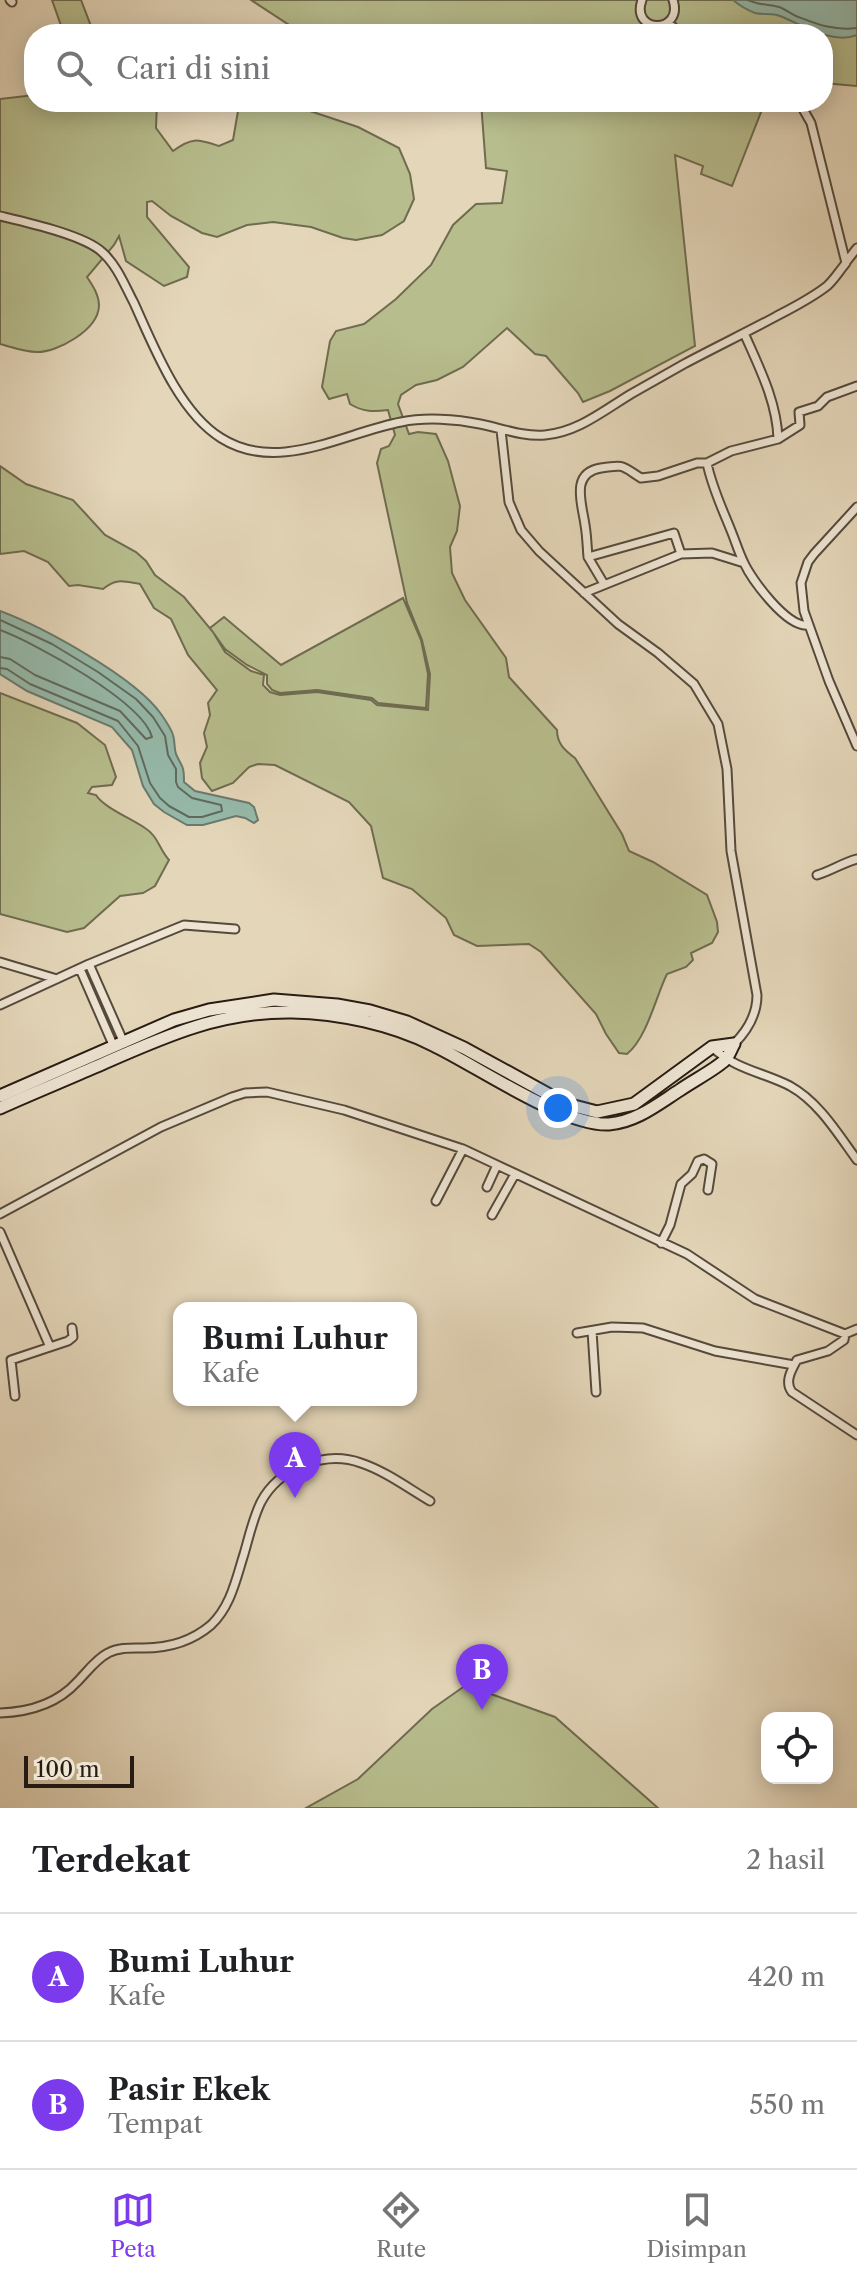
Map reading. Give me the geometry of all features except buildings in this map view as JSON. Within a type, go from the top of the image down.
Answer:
[{"type":"main road","points":[[2,1101],[174,1020],[209,1010],[274,1000],[370,1011],[407,1022],[565,1114],[591,1123],[611,1124],[647,1112],[725,1060],[734,1044]]},
{"type":"main road","points":[[2,1101],[187,1028],[242,1014],[294,1012],[363,1021],[461,1052],[557,1099],[597,1112],[634,1104],[712,1047],[734,1044]]},
{"type":"street","points":[[642,0],[640,12],[644,20],[653,24]]},
{"type":"street","points":[[662,24],[668,22],[675,11],[673,0]]},
{"type":"street","points":[[805,112],[811,123],[846,263]]},
{"type":"street","points":[[0,216],[78,239],[100,250],[118,273],[189,409],[220,438],[256,452],[283,453],[322,445],[382,426],[417,420],[477,423],[501,430],[543,435],[571,430],[683,365],[793,307],[827,285],[857,248]]},
{"type":"street","points":[[744,333],[767,386],[778,439]]},
{"type":"street","points":[[604,584],[588,557],[580,496],[582,478],[586,472],[621,465],[641,478],[707,463],[731,451],[778,439],[800,425],[799,412],[857,386]]},
{"type":"street","points":[[501,430],[509,502],[521,530],[539,551],[618,624],[694,684],[718,724],[727,769],[731,851],[757,995],[752,1020],[734,1044]]},
{"type":"street","points":[[707,463],[712,485],[744,563],[774,606],[796,623],[808,625]]},
{"type":"street","points":[[857,507],[814,554],[801,583],[808,625],[857,746]]},
{"type":"street","points":[[588,557],[672,533],[676,535],[681,554]]},
{"type":"street","points":[[584,593],[681,554],[712,553],[744,563]]},
{"type":"street","points":[[817,875],[857,859]]},
{"type":"street","points":[[0,1005],[184,925],[235,929]]},
{"type":"street","points":[[0,962],[57,979]]},
{"type":"street","points":[[89,964],[119,1045]]},
{"type":"street","points":[[80,969],[119,1045]]},
{"type":"street","points":[[712,1047],[725,1060],[792,1087],[820,1110],[857,1160]]},
{"type":"street","points":[[0,1214],[161,1127],[232,1097],[257,1091],[333,1106],[463,1149],[687,1254],[755,1299],[845,1334],[857,1329]]},
{"type":"street","points":[[436,1201],[463,1149]]},
{"type":"street","points":[[661,1243],[670,1225],[681,1184],[692,1174],[698,1161],[704,1159],[712,1164],[708,1190]]},
{"type":"street","points":[[487,1187],[497,1165]]},
{"type":"street","points":[[492,1215],[515,1174]]},
{"type":"street","points":[[0,1232],[50,1347]]},
{"type":"street","points":[[577,1333],[623,1326],[643,1328],[715,1351],[794,1365]]},
{"type":"street","points":[[15,1396],[11,1360],[71,1340],[72,1328]]},
{"type":"street","points":[[592,1331],[596,1392]]},
{"type":"street","points":[[845,1334],[838,1346],[801,1358],[788,1379],[789,1389],[857,1435]]},
{"type":"street","points":[[0,1713],[30,1710],[52,1701],[110,1652],[172,1646],[204,1630],[227,1604],[262,1501],[288,1473],[305,1464],[336,1457],[361,1462],[430,1501]]},
{"type":"shaded area","points":[[52,0],[81,0],[90,24],[60,24]]},
{"type":"shaded area","points":[[251,0],[857,0],[857,86],[833,84],[833,24],[288,24]]},
{"type":"shaded area","points":[[24,96],[24,112],[157,112],[156,128],[173,151],[190,141],[219,146],[233,140],[238,112],[313,112],[358,127],[399,148],[410,174],[414,199],[404,221],[382,235],[356,240],[311,227],[273,222],[247,225],[217,237],[202,233],[171,216],[152,201],[147,202],[147,217],[189,267],[187,277],[164,286],[126,261],[119,236],[87,277],[99,302],[92,323],[76,338],[46,351],[13,348],[0,344],[0,99]]},
{"type":"shaded area","points":[[482,112],[761,112],[732,186],[701,174],[703,166],[675,155],[695,346],[583,402],[546,356],[535,354],[507,328],[463,367],[437,380],[416,385],[401,395],[398,404],[409,434],[436,434],[448,461],[460,506],[457,531],[450,547],[452,573],[465,600],[506,658],[509,677],[557,730],[564,749],[575,758],[622,834],[629,851],[707,895],[717,922],[718,932],[712,943],[691,953],[693,960],[686,967],[667,974],[646,1027],[627,1054],[619,1053],[596,1014],[541,952],[529,944],[477,946],[454,935],[446,918],[412,889],[383,878],[371,826],[349,802],[275,765],[249,767],[233,783],[212,791],[202,778],[200,763],[207,747],[204,733],[210,715],[208,703],[217,690],[188,655],[171,619],[154,608],[140,584],[116,582],[103,589],[69,586],[48,562],[24,551],[0,554],[0,466],[26,484],[73,500],[105,535],[136,552],[155,575],[184,597],[225,652],[251,671],[264,675],[263,685],[270,692],[280,695],[317,692],[371,700],[377,705],[428,710],[430,674],[422,640],[407,603],[377,463],[381,449],[389,446],[395,435],[388,410],[359,409],[350,404],[347,394],[329,399],[322,387],[330,341],[336,331],[364,324],[396,299],[431,265],[453,225],[476,204],[502,203],[507,171],[486,168]]},
{"type":"shaded area","points":[[403,598],[421,640],[428,674],[426,708],[378,703],[372,698],[317,690],[280,693],[267,684],[267,675],[225,649],[210,628],[224,617],[281,665]]},
{"type":"shaded area","points":[[0,693],[77,723],[105,745],[116,777],[112,785],[92,787],[88,793],[96,795],[149,831],[169,860],[155,886],[143,893],[120,896],[84,928],[67,932],[0,914]]},
{"type":"shaded area","points":[[466,1685],[555,1717],[658,1808],[306,1808],[358,1779],[432,1709]]},
{"type":"water","points":[[733,0],[857,0],[857,35],[833,37],[833,24],[797,24],[780,16],[755,13]]},
{"type":"water","points":[[0,611],[63,641],[131,685],[161,714],[169,727],[183,769],[184,782],[195,791],[249,803],[254,807],[258,820],[254,823],[236,816],[203,825],[187,825],[154,804],[143,786],[132,750],[112,727],[27,691],[0,674]]},
{"type":"place","name":"Bumi Luhur","points":[[295,1498]]},
{"type":"place","name":"Pasir Ekek","points":[[482,1710]]}]
